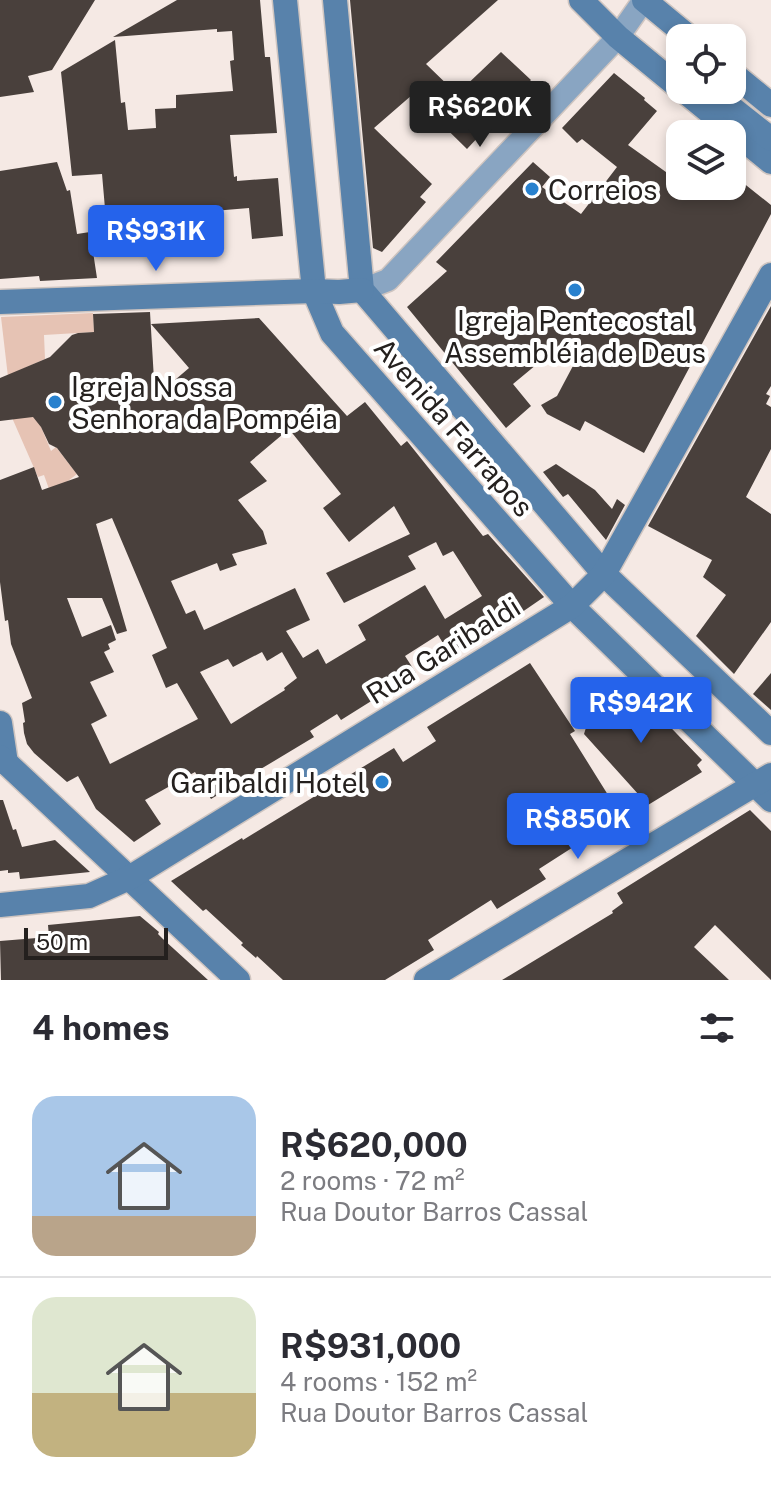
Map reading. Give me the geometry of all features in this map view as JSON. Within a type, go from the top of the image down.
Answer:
[{"type":"main road","name":"Avenida Farrapos","points":[[285,0],[314,291],[332,333],[572,606],[765,786]]},
{"type":"main road","points":[[0,302],[362,290],[335,0]]},
{"type":"main road","points":[[581,0],[618,37],[666,77]]},
{"type":"main road","points":[[644,0],[673,24]]},
{"type":"main road","points":[[746,84],[771,105]]},
{"type":"main road","points":[[699,104],[771,162]]},
{"type":"main road","points":[[723,104],[771,139]]},
{"type":"main road","name":"Rua Garibaldi","points":[[0,905],[89,896],[129,878],[572,606],[604,574],[771,275]]},
{"type":"main road","name":"Avenida Farrapos","points":[[362,290],[604,574],[771,733]]},
{"type":"main road","points":[[0,723],[3,760],[238,980]]},
{"type":"main road","points":[[426,980],[765,786]]},
{"type":"street","points":[[362,290],[388,280],[618,37],[644,0]]},
{"type":"shaded area","points":[[93,313],[94,332],[44,335],[45,359],[18,371],[51,451],[56,447],[77,474],[64,484],[59,517],[44,475],[38,477],[13,420],[1,317]]},
{"type":"building","points":[[0,0],[95,0],[52,70],[28,76],[34,92],[0,97]]},
{"type":"building","points":[[177,0],[260,0],[265,57],[270,57],[277,133],[230,135],[234,177],[237,176],[237,181],[278,178],[283,236],[252,239],[249,208],[106,220],[102,174],[72,176],[61,72],[115,40],[121,103],[125,102],[128,130],[156,128],[155,109],[176,108],[176,95],[233,91],[230,61],[234,60],[232,31],[217,32],[217,29],[113,37]]},
{"type":"building","points":[[350,0],[498,0],[426,64],[457,94],[501,52],[531,80],[467,149],[412,95],[374,128],[432,184],[420,197],[426,202],[382,252],[373,248]]},
{"type":"building","points":[[614,73],[657,111],[628,145],[666,172],[666,200],[746,200],[746,185],[771,205],[771,214],[644,453],[585,421],[580,431],[547,414],[541,405],[557,396],[574,364],[554,350],[513,384],[531,406],[506,428],[407,307],[447,271],[436,262],[533,162],[550,177],[542,187],[581,214],[617,167],[582,139],[577,143],[562,128]]},
{"type":"building","points":[[57,162],[67,191],[70,190],[77,234],[90,232],[97,278],[40,281],[39,276],[0,279],[0,171]]},
{"type":"building","points":[[771,306],[771,386],[766,394],[770,396],[766,404],[771,407],[771,449],[746,497],[771,514],[771,622],[734,674],[696,636],[726,595],[703,577],[712,560],[648,526]]},
{"type":"building","points":[[150,312],[155,397],[189,368],[151,324],[259,318],[347,416],[365,402],[401,446],[407,441],[483,536],[488,534],[544,597],[502,626],[500,623],[449,653],[438,635],[405,656],[416,673],[341,720],[337,714],[310,731],[314,737],[211,799],[195,772],[145,800],[161,824],[134,842],[96,809],[78,776],[67,782],[27,744],[22,703],[32,698],[11,644],[0,582],[0,480],[34,467],[42,490],[79,477],[57,448],[49,444],[33,417],[0,421],[0,378],[50,357],[72,335],[94,332],[93,314]],"holes":[[[289,429],[341,494],[323,508],[349,542],[394,506],[410,534],[326,573],[344,603],[416,569],[408,556],[436,542],[443,556],[453,551],[482,596],[445,619],[425,585],[358,625],[366,640],[326,664],[318,649],[303,658],[286,631],[310,620],[295,588],[204,630],[195,610],[186,614],[171,581],[217,563],[220,571],[237,565],[232,554],[267,544],[263,531],[238,500],[267,481],[250,462]],[[112,518],[167,648],[152,655],[166,688],[177,683],[198,719],[110,764],[91,724],[107,716],[90,682],[114,672],[104,652],[110,649],[108,644],[116,640],[111,625],[82,637],[67,598],[102,598],[117,634],[127,631],[96,524]],[[262,652],[267,661],[282,652],[297,678],[285,690],[231,724],[200,672],[228,659],[233,667]]]},
{"type":"building","points":[[556,464],[595,490],[612,509],[617,499],[625,505],[606,540],[568,494],[563,497],[543,472]]},
{"type":"building","points":[[530,663],[575,731],[570,734],[618,811],[589,829],[592,835],[539,869],[546,879],[497,909],[491,900],[428,940],[434,950],[385,980],[283,980],[171,881],[394,748],[403,762],[436,741],[427,727]]},
{"type":"building","points":[[771,673],[771,710],[753,694]]},
{"type":"building","points":[[626,681],[702,760],[697,765],[702,772],[648,805],[584,734],[590,715]]},
{"type":"building","points":[[0,800],[3,800],[22,847],[55,840],[90,872],[20,879],[19,872],[0,871]]},
{"type":"building","points":[[750,810],[771,831],[771,980],[715,925],[694,947],[729,980],[502,980],[613,913],[623,903],[617,893]]},
{"type":"building","points":[[140,916],[208,980],[1,980],[0,941],[49,937],[48,925]]},
{"type":"place","name":"Correios","points":[[532,189]]},
{"type":"place","name":"Igreja Pentecostal Assembléia de Deus","points":[[575,290]]},
{"type":"place","name":"Igreja Nossa Senhora da Pompéia","points":[[55,402]]},
{"type":"place","name":"Garibaldi Hotel","points":[[382,782]]}]
